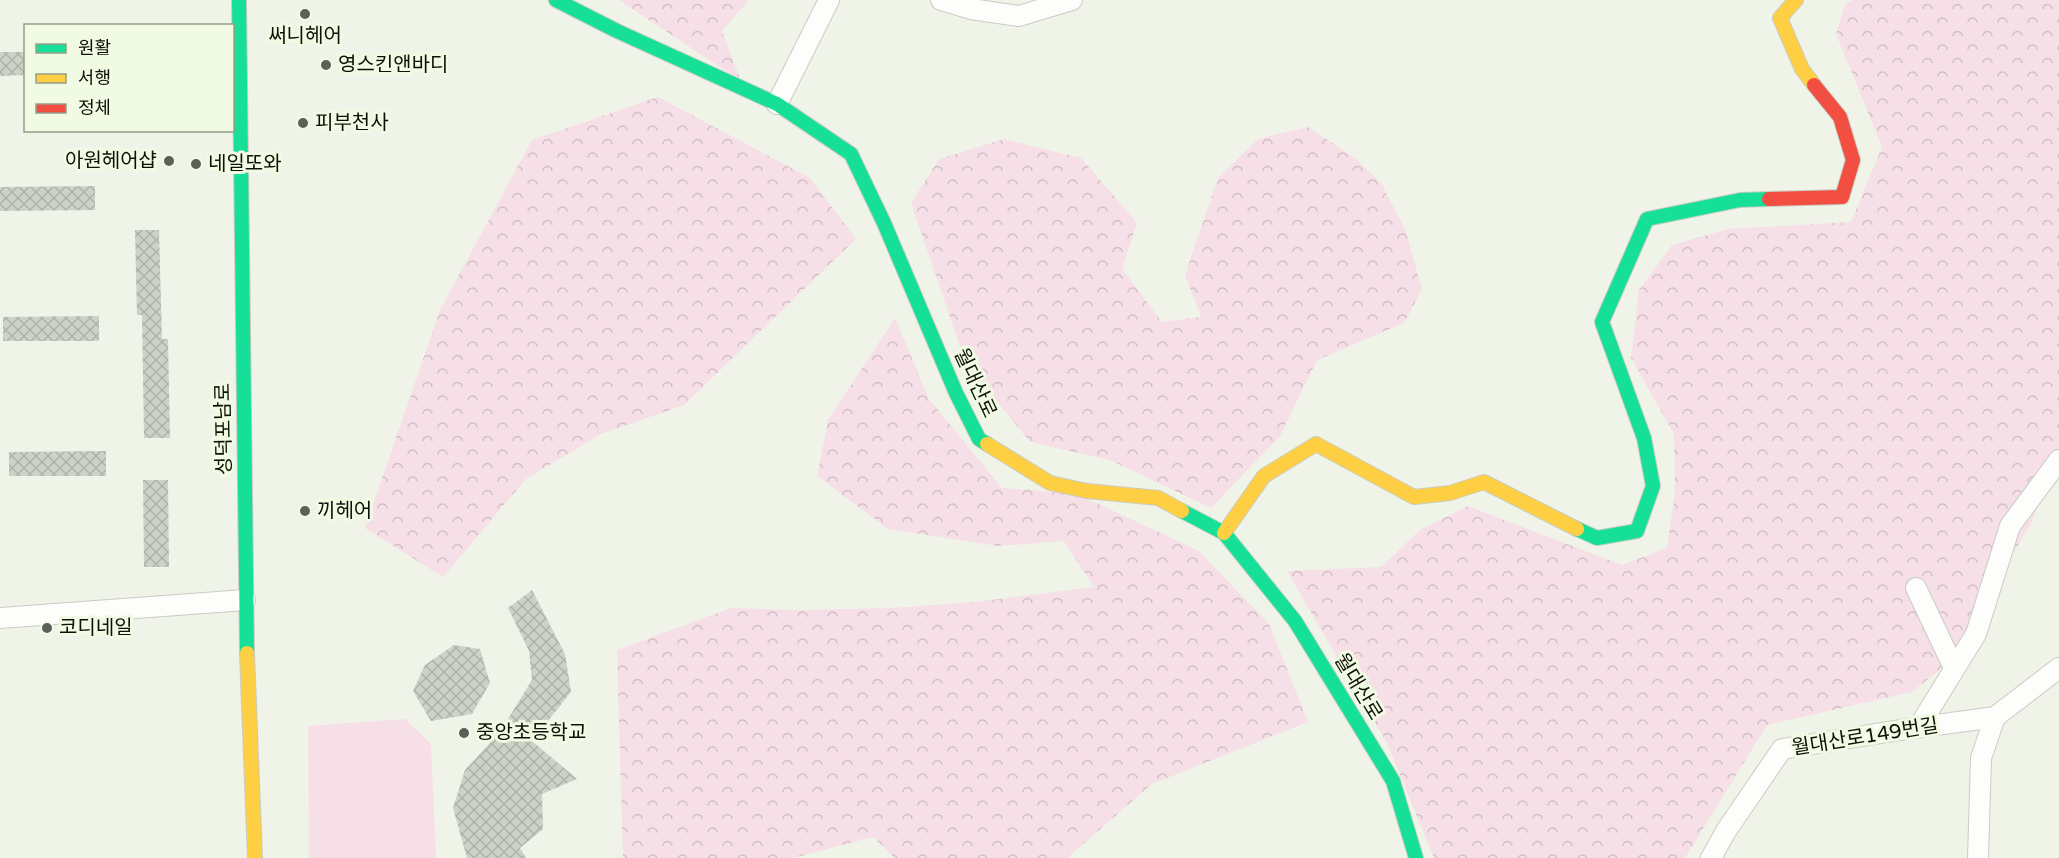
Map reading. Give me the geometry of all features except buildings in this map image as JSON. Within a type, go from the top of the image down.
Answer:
[{"type":"street","name":"성덕포남로","points":[[239,0],[245,600],[255,858]]},
{"type":"street","name":"월대산로","points":[[556,0],[617,31],[777,104],[850,154],[884,223],[956,393],[980,439],[1050,483],[1087,491],[1158,498],[1224,533],[1295,621],[1393,781],[1416,858]]},
{"type":"street","points":[[777,104],[829,0]]},
{"type":"street","points":[[941,0],[971,9],[1019,16],[1072,0]]},
{"type":"street","points":[[1224,533],[1264,476],[1316,444],[1414,497],[1450,493],[1484,482],[1559,522],[1597,538],[1637,531],[1653,486],[1644,438],[1602,322],[1647,219],[1740,200],[1842,197],[1852,160],[1840,117],[1802,69],[1780,18],[1796,0]]},
{"type":"street","points":[[1918,728],[1976,634],[2010,526],[2059,460]]},
{"type":"street","points":[[1916,588],[1954,668]]},
{"type":"street","points":[[0,618],[245,600]]},
{"type":"street","name":"월대산로149번길","points":[[1711,858],[1726,831],[1782,749],[1995,717],[2059,668]]},
{"type":"street","points":[[1978,858],[1981,758],[1995,717]]},
{"type":"green space","points":[[619,0],[749,0],[722,31],[741,81]]},
{"type":"green space","points":[[1853,0],[2059,0],[2059,465],[2052,472],[2030,526],[2002,571],[1986,633],[1912,692],[1767,725],[1685,858],[1434,858],[1387,743],[1287,571],[1381,567],[1420,530],[1468,506],[1622,565],[1667,548],[1675,493],[1674,434],[1631,358],[1639,290],[1672,245],[1728,229],[1851,222],[1882,147],[1836,34],[1845,4]]},
{"type":"green space","points":[[658,97],[810,178],[856,239],[684,405],[601,434],[526,479],[443,577],[365,528],[440,310],[532,140]]},
{"type":"green space","points":[[1308,127],[1355,158],[1381,183],[1405,229],[1422,289],[1404,323],[1317,360],[1280,436],[1211,508],[1110,460],[1030,442],[966,364],[911,203],[939,159],[1004,139],[1081,158],[1137,223],[1122,269],[1162,322],[1201,317],[1185,275],[1218,178],[1258,139]]},
{"type":"green space","points":[[895,318],[929,399],[1002,488],[1077,494],[1199,551],[1269,624],[1308,722],[1152,784],[1067,858],[895,858],[873,837],[793,858],[623,858],[617,650],[731,608],[801,610],[892,608],[975,602],[1094,587],[1064,541],[998,546],[888,529],[817,476],[828,420]]},
{"type":"green space","points":[[405,719],[431,744],[436,858],[309,858],[308,726]]},
{"type":"traffic: fast","points":[[239,0],[247,653]]},
{"type":"traffic: fast","points":[[556,0],[617,31],[777,104],[851,154],[884,223],[956,393],[979,439],[987,444]]},
{"type":"traffic: fast","points":[[1577,529],[1597,538],[1637,531],[1653,486],[1644,438],[1602,322],[1647,219],[1740,200],[1769,199]]},
{"type":"traffic: fast","points":[[1182,511],[1224,533],[1295,621],[1393,781],[1416,858]]},
{"type":"traffic: slow","points":[[1796,0],[1780,18],[1802,69],[1814,85]]},
{"type":"traffic: slow","points":[[987,444],[1050,483],[1087,491],[1158,498],[1182,511]]},
{"type":"traffic: slow","points":[[1224,533],[1264,476],[1316,444],[1414,497],[1450,493],[1484,482],[1577,529]]},
{"type":"traffic: slow","points":[[247,653],[255,858]]},
{"type":"traffic: jam","points":[[1769,199],[1842,197],[1853,160],[1840,117],[1814,85]]},
{"type":"place","name":"써니헤어","points":[[305,14]]},
{"type":"place","name":"영스킨앤바디","points":[[326,65]]},
{"type":"place","name":"피부천사","points":[[303,123]]},
{"type":"place","name":"아원헤어샵","points":[[169,161]]},
{"type":"place","name":"네일또와","points":[[196,164]]},
{"type":"place","name":"끼헤어","points":[[305,511]]},
{"type":"place","name":"코디네일","points":[[47,628]]},
{"type":"place","name":"중앙초등학교","points":[[464,733]]}]
